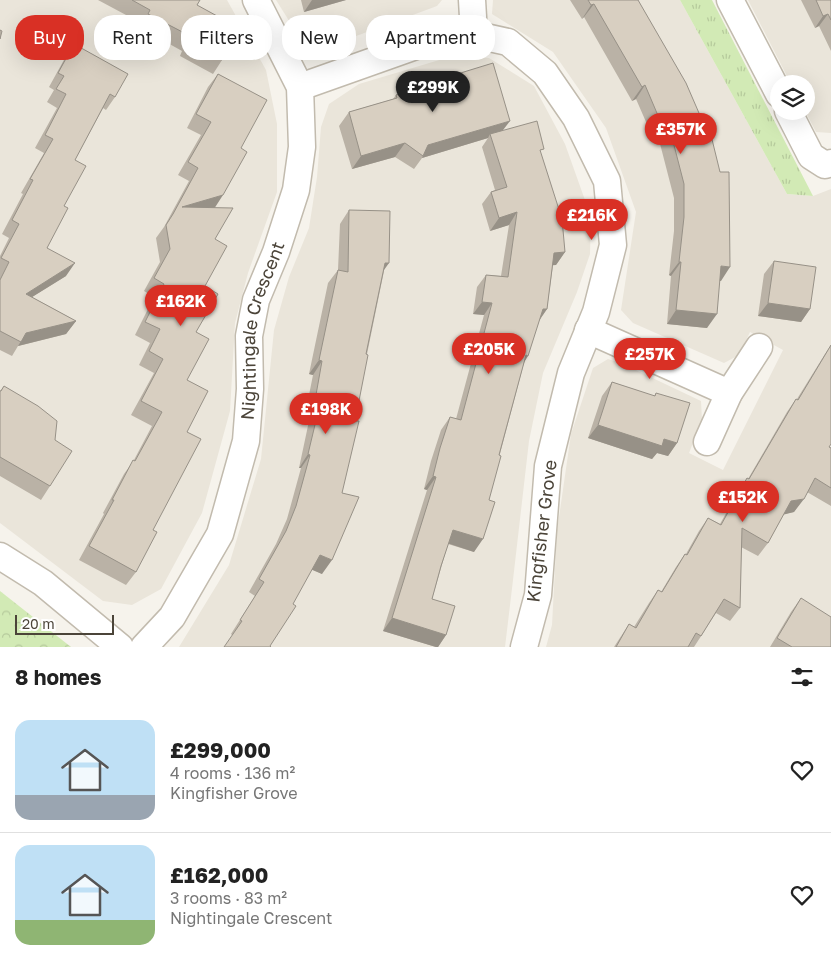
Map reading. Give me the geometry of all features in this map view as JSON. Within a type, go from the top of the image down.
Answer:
[{"type":"street","name":"Nightingale Crescent","points":[[144,647],[172,618],[220,534],[246,441],[250,389],[249,336],[256,300],[276,252],[296,190],[302,147],[300,87],[256,0]]},
{"type":"street","points":[[472,0],[473,15]]},
{"type":"street","points":[[730,0],[770,77]]},
{"type":"street","name":"Kingfisher Grove","points":[[495,39],[508,42],[545,73],[576,118],[607,181],[613,245],[596,312],[572,373],[548,466],[538,595],[524,647]]},
{"type":"street","name":"Kingfisher Grove","points":[[300,87],[378,60]]},
{"type":"street","points":[[793,120],[811,156],[825,165],[831,163]]},
{"type":"street","points":[[588,330],[729,394]]},
{"type":"street","points":[[707,442],[729,394],[758,347]]},
{"type":"street","points":[[0,556],[43,583],[120,647]]},
{"type":"shaded area","points":[[0,0],[227,0],[235,15],[181,15],[181,60],[260,60],[266,70],[277,124],[277,192],[248,273],[235,323],[230,411],[202,513],[161,589],[132,605],[103,601],[0,523]]},
{"type":"shaded area","points":[[276,0],[442,0],[437,6],[413,15],[366,15],[366,32],[356,36],[356,15],[285,15]]},
{"type":"shaded area","points":[[493,0],[680,0],[787,194],[813,196],[831,189],[831,647],[546,647],[552,625],[557,531],[571,434],[593,368],[608,359],[623,364],[701,401],[702,420],[689,453],[723,470],[783,350],[750,332],[739,355],[724,363],[633,323],[621,310],[636,212],[606,128],[553,52],[492,14]]},
{"type":"shaded area","points":[[748,0],[831,0],[831,133],[816,132],[810,120],[815,120],[815,75],[786,75]]},
{"type":"shaded area","points":[[439,60],[492,60],[534,86],[565,144],[591,217],[590,254],[577,292],[543,373],[529,441],[505,647],[179,647],[229,565],[261,459],[274,330],[289,277],[309,228],[317,177],[321,127],[329,104],[359,84]]},
{"type":"green space","points":[[680,0],[712,0],[770,113],[770,120],[774,120],[813,196],[787,194]]},
{"type":"green space","points":[[0,591],[71,647],[0,647]]},
{"type":"building","points":[[132,0],[200,0],[197,5],[215,15],[181,15],[181,31],[171,26],[171,15],[150,15],[148,14],[150,10]]},
{"type":"building","points":[[588,0],[638,0],[686,83],[702,120],[707,119],[720,172],[729,172],[730,267],[721,266],[717,314],[676,310],[684,217],[684,184],[668,122],[662,125],[645,85],[642,87],[594,4],[591,5]]},
{"type":"building","points":[[816,0],[831,0],[831,20],[828,14],[823,16]]},
{"type":"building","points":[[84,50],[94,55],[94,60],[103,60],[128,74],[115,97],[110,94],[75,160],[86,166],[64,206],[68,208],[47,248],[75,263],[26,294],[76,321],[26,333],[21,342],[0,331],[0,280],[9,262],[1,258],[19,224],[12,220],[33,180],[30,179],[53,139],[45,135],[66,94],[56,89],[64,76],[58,73],[65,60],[84,60]]},
{"type":"building","points":[[493,63],[510,121],[428,145],[423,156],[405,143],[361,156],[349,112],[397,98],[396,95]]},
{"type":"building","points":[[218,74],[267,100],[241,148],[247,152],[223,195],[182,207],[233,208],[215,239],[227,246],[205,286],[218,294],[196,332],[209,339],[187,380],[208,391],[187,432],[201,439],[153,530],[157,532],[136,572],[89,546],[133,460],[135,461],[162,412],[141,401],[163,359],[149,351],[160,329],[145,322],[164,284],[154,278],[170,249],[166,225],[198,168],[188,162],[211,122],[196,114]]},
{"type":"building","points":[[537,121],[544,149],[540,150],[562,219],[565,252],[554,253],[547,309],[543,309],[528,356],[526,355],[499,455],[501,456],[489,500],[495,502],[483,539],[453,530],[441,566],[432,599],[455,606],[446,635],[392,618],[436,477],[433,476],[450,417],[461,420],[492,303],[482,302],[486,275],[508,277],[517,212],[499,218],[491,192],[507,187],[490,134]]},
{"type":"building","points":[[349,210],[390,211],[389,263],[385,263],[366,354],[368,355],[355,421],[359,421],[342,493],[359,497],[332,560],[320,555],[293,604],[296,606],[271,647],[224,647],[242,621],[240,620],[264,582],[259,579],[286,531],[296,506],[310,455],[308,454],[319,408],[314,406],[322,361],[319,360],[338,270],[348,272]]},
{"type":"building","points":[[774,261],[816,267],[810,309],[768,303]]},
{"type":"building","points":[[831,345],[831,444],[829,447],[831,448],[831,488],[815,478],[804,499],[791,501],[768,543],[742,528],[740,608],[724,599],[701,636],[696,633],[688,647],[616,647],[629,624],[636,628],[658,590],[662,592],[685,554],[687,555],[708,518],[721,525],[747,478],[749,479],[796,399],[798,400]]},
{"type":"building","points":[[612,382],[655,396],[656,393],[690,403],[677,443],[664,439],[662,446],[598,425]]},
{"type":"building","points":[[4,386],[38,406],[57,421],[55,440],[72,451],[50,486],[0,457],[0,391]]},
{"type":"building","points":[[801,598],[831,617],[831,647],[792,647],[777,638]]}]
